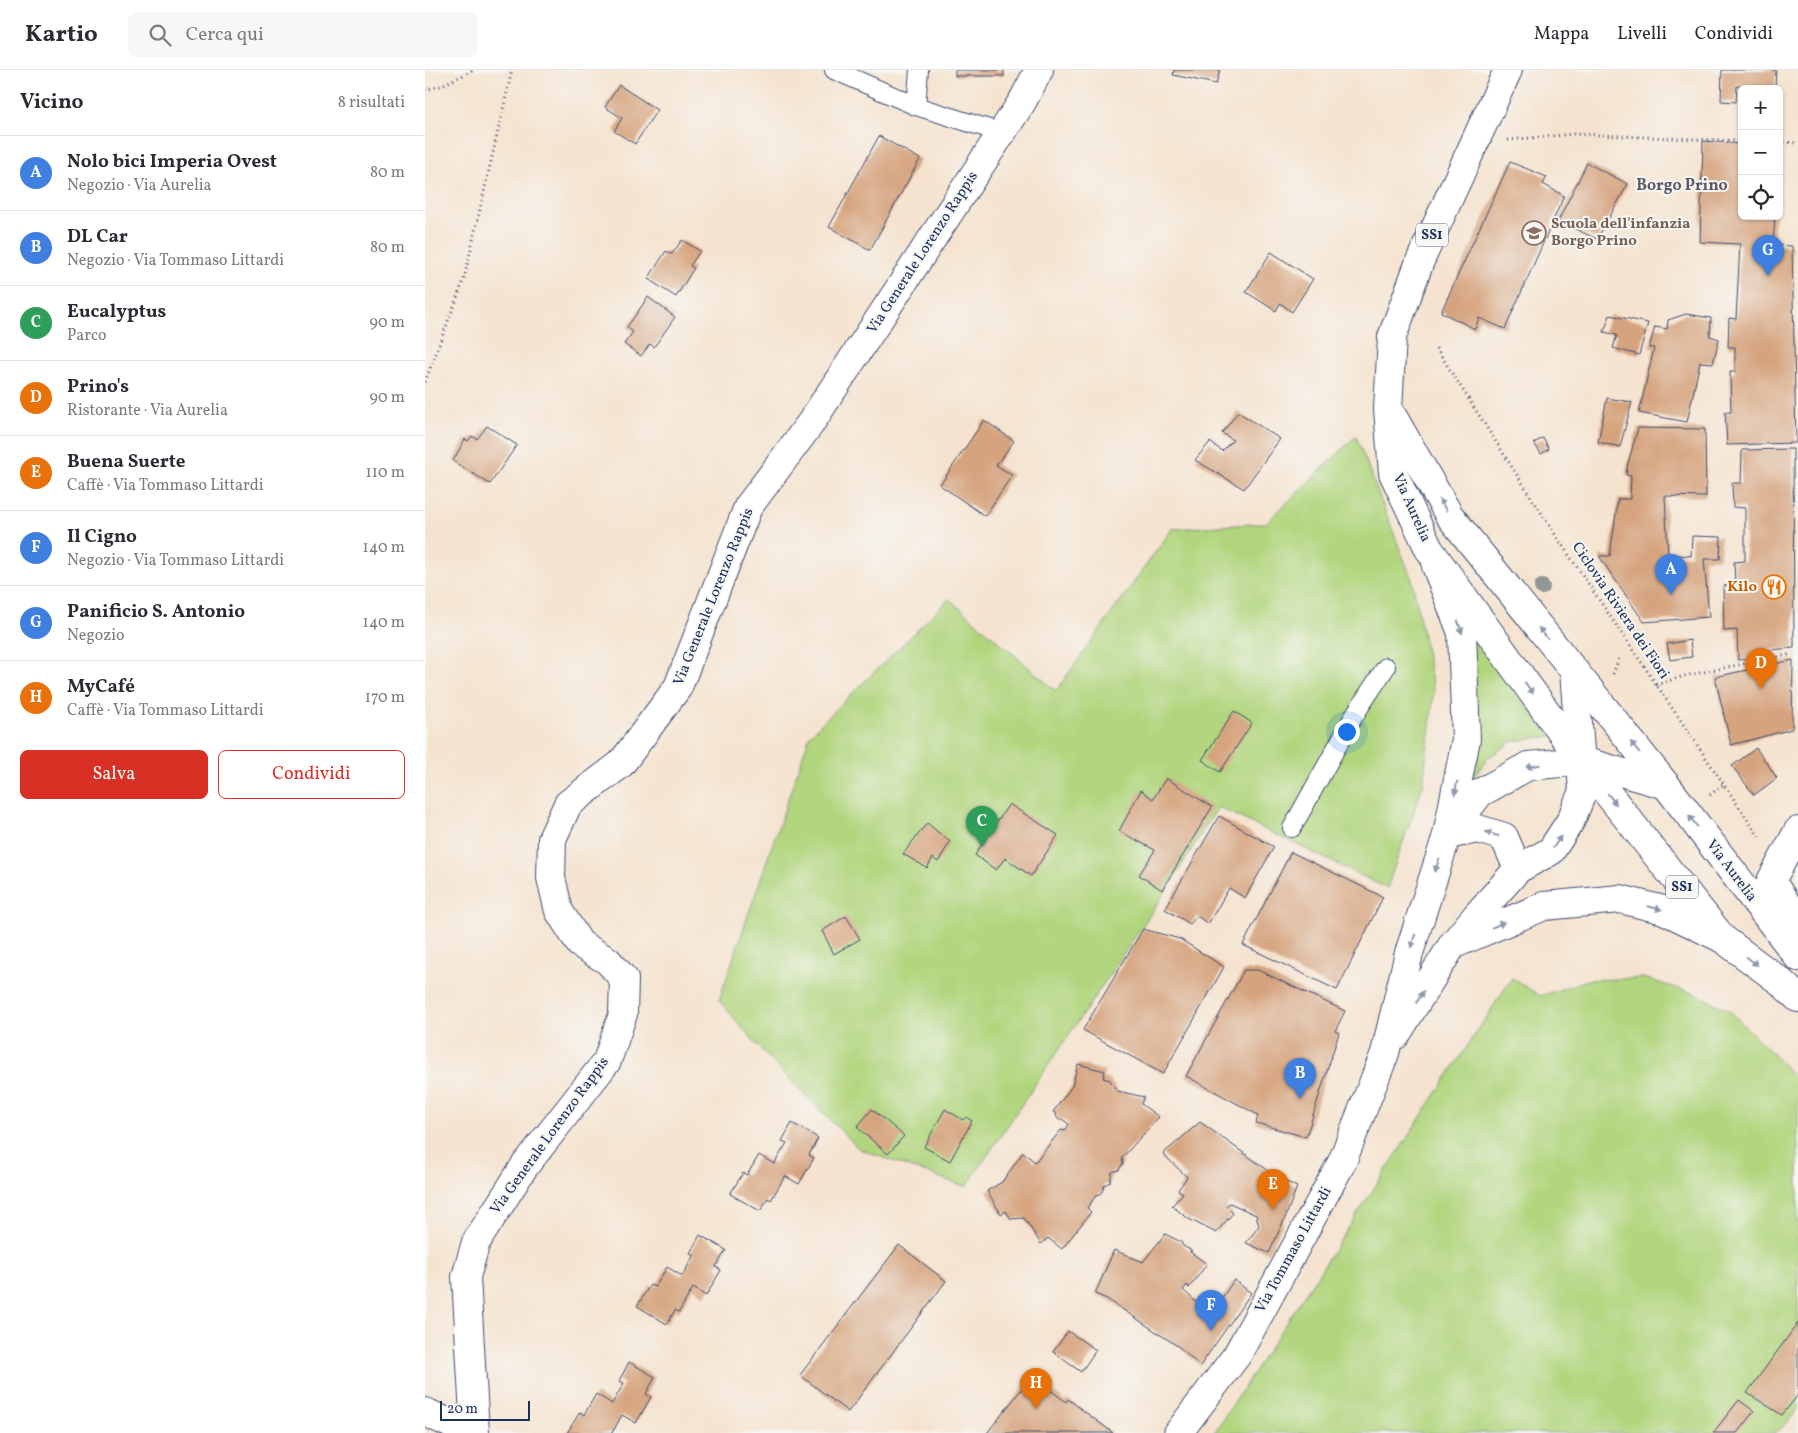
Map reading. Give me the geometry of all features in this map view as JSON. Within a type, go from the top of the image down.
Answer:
[{"type":"main road","name":"Via Generale Lorenzo Rappis","points":[[475,1433],[466,1277],[476,1242],[524,1167],[607,1061],[623,1014],[623,979],[608,961],[580,944],[559,911],[551,878],[552,839],[569,804],[621,764],[678,687],[748,507],[811,424],[1022,102],[1039,70]]},
{"type":"main road","name":"SS1","points":[[1388,409],[1392,337],[1420,261],[1508,70]]},
{"type":"main road","name":"Via Aurelia","points":[[1388,409],[1393,472],[1429,549],[1582,761],[1723,939],[1781,982],[1798,998]]},
{"type":"main road","name":"Via Aurelia","points":[[1388,409],[1449,515],[1666,785],[1798,957]]},
{"type":"main road","name":"Via Tommaso Littardi","points":[[1178,1433],[1237,1355],[1342,1162],[1385,1053],[1409,953],[1447,835],[1466,739],[1462,633],[1429,549]]},
{"type":"main road","points":[[1574,671],[1582,761]]},
{"type":"main road","name":"Via Tommaso Littardi","points":[[1385,1053],[1453,944],[1518,869],[1551,851],[1571,820],[1583,790],[1582,761]]},
{"type":"main road","points":[[1447,835],[1481,793],[1528,766],[1582,761],[1666,785]]},
{"type":"main road","points":[[1447,835],[1478,829],[1504,837],[1518,869]]},
{"type":"main road","points":[[1798,831],[1771,881],[1798,921]]},
{"type":"main road","points":[[1453,944],[1544,906],[1620,900],[1664,910],[1723,939]]},
{"type":"main road","points":[[425,1412],[465,1433]]},
{"type":"lane","points":[[834,70],[916,106],[1002,133]]},
{"type":"lane","points":[[916,106],[919,70]]},
{"type":"lane","points":[[1292,828],[1355,714],[1386,667]]},
{"type":"path","points":[[425,90],[440,86],[474,70]]},
{"type":"path","points":[[425,382],[464,280],[512,70]]},
{"type":"path","points":[[1474,144],[1574,134],[1738,141]]},
{"type":"path","points":[[1783,142],[1798,143]]},
{"type":"path","name":"Ciclovia Riviera dei Fiori","points":[[1436,348],[1557,539],[1779,866]]},
{"type":"path","points":[[1656,685],[1684,676],[1792,654]]},
{"type":"path","points":[[1615,672],[1620,656]]},
{"type":"green space","points":[[1356,436],[1412,580],[1434,692],[1423,785],[1387,888],[1218,807],[1158,903],[966,1187],[859,1149],[765,1054],[719,1000],[810,735],[949,599],[1056,691],[1172,529],[1266,523]]},
{"type":"green space","points":[[1465,627],[1551,736],[1513,741],[1489,757],[1468,784]]},
{"type":"green space","points":[[1512,978],[1540,996],[1588,980],[1643,978],[1696,994],[1730,1011],[1782,1063],[1798,1084],[1798,1410],[1775,1433],[1214,1433]]},
{"type":"building","points":[[955,70],[1004,70],[1004,76],[955,76]]},
{"type":"building","points":[[1174,70],[1220,70],[1216,84],[1173,75]]},
{"type":"building","points":[[1722,70],[1776,70],[1775,85],[1738,85],[1736,102],[1721,101]]},
{"type":"building","points":[[619,85],[657,110],[635,144],[614,131],[622,118],[605,107]]},
{"type":"building","points":[[879,136],[920,159],[870,250],[829,227]]},
{"type":"building","points":[[1703,141],[1738,144],[1738,220],[1775,220],[1773,245],[1792,246],[1796,443],[1727,445],[1725,412],[1731,412],[1730,372],[1735,372],[1735,347],[1728,347],[1729,318],[1736,319],[1740,244],[1700,242]]},
{"type":"building","points":[[1510,162],[1547,177],[1543,184],[1564,196],[1505,329],[1479,318],[1475,329],[1441,312]]},
{"type":"building","points":[[1587,163],[1628,184],[1597,239],[1558,221]]},
{"type":"building","points":[[682,240],[700,251],[690,266],[694,268],[676,297],[648,279],[666,251],[672,254]]},
{"type":"building","points":[[1271,252],[1313,279],[1292,312],[1280,303],[1276,311],[1246,292]]},
{"type":"building","points":[[648,297],[675,317],[654,347],[650,344],[641,356],[624,344],[633,332],[627,327]]},
{"type":"building","points":[[1686,314],[1711,318],[1710,336],[1719,339],[1713,363],[1700,362],[1687,422],[1639,413],[1654,348],[1649,348],[1655,327],[1667,329],[1668,320]]},
{"type":"building","points":[[1610,315],[1648,323],[1639,355],[1613,348],[1617,335],[1604,332]]},
{"type":"building","points":[[1607,398],[1632,402],[1620,447],[1598,442]]},
{"type":"building","points":[[1238,412],[1280,439],[1244,489],[1195,460],[1210,442],[1222,451],[1233,440],[1222,433]]},
{"type":"building","points":[[984,420],[1014,441],[996,465],[1012,475],[985,516],[940,485]]},
{"type":"building","points":[[487,426],[517,445],[490,484],[453,461],[465,439],[468,441],[472,436],[477,439]]},
{"type":"building","points":[[1638,428],[1705,429],[1706,497],[1665,496],[1668,554],[1691,556],[1692,536],[1721,537],[1720,559],[1704,559],[1709,617],[1644,622],[1599,556],[1610,556],[1618,499],[1630,499],[1631,476],[1626,475]]},
{"type":"building","points":[[1543,438],[1549,449],[1541,454],[1534,443]]},
{"type":"building","points":[[1793,449],[1794,648],[1768,650],[1768,658],[1738,660],[1737,630],[1724,631],[1723,586],[1735,585],[1734,562],[1745,561],[1745,508],[1733,507],[1732,483],[1741,483],[1742,450]]},
{"type":"building","points":[[1690,640],[1692,657],[1670,660],[1667,644]]},
{"type":"building","points":[[1793,660],[1792,729],[1731,745],[1715,677]]},
{"type":"building","points":[[1234,711],[1252,723],[1220,772],[1202,760]]},
{"type":"building","points":[[1756,748],[1777,778],[1754,795],[1732,766]]},
{"type":"building","points":[[1166,778],[1212,807],[1162,890],[1139,875],[1155,850],[1119,831],[1141,790],[1153,799]]},
{"type":"building","points":[[1009,804],[1058,835],[1031,876],[1005,858],[996,870],[975,855]]},
{"type":"building","points":[[1219,816],[1274,847],[1245,898],[1229,888],[1208,924],[1197,916],[1190,924],[1165,909]]},
{"type":"building","points":[[927,823],[950,842],[938,862],[933,858],[927,868],[903,854]]},
{"type":"building","points":[[1291,852],[1383,897],[1337,990],[1243,945]]},
{"type":"building","points":[[846,916],[860,939],[834,954],[822,931]]},
{"type":"building","points":[[1143,929],[1180,939],[1224,967],[1163,1074],[1083,1030]]},
{"type":"building","points":[[1244,970],[1258,970],[1345,1011],[1335,1031],[1339,1033],[1306,1137],[1256,1123],[1258,1115],[1186,1076]]},
{"type":"building","points":[[1078,1064],[1105,1071],[1103,1078],[1110,1080],[1117,1091],[1144,1097],[1141,1104],[1159,1117],[1122,1158],[1123,1163],[1119,1170],[1112,1172],[1110,1182],[1104,1185],[1102,1192],[1095,1197],[1087,1208],[1091,1212],[1062,1249],[1048,1238],[1041,1244],[1024,1218],[1011,1219],[1006,1211],[1001,1214],[987,1191],[1002,1182],[1023,1152],[1035,1162],[1061,1130],[1065,1131],[1069,1124],[1062,1119],[1060,1121],[1056,1116],[1057,1114],[1053,1112],[1072,1086]]},
{"type":"building","points":[[872,1109],[904,1136],[888,1154],[857,1127]]},
{"type":"building","points":[[945,1109],[963,1120],[966,1117],[972,1121],[950,1161],[924,1147]]},
{"type":"building","points":[[1200,1122],[1279,1178],[1297,1187],[1269,1253],[1246,1243],[1259,1226],[1256,1215],[1230,1203],[1226,1206],[1233,1213],[1216,1233],[1189,1219],[1172,1206],[1183,1193],[1178,1190],[1187,1177],[1163,1154]]},
{"type":"building","points":[[792,1123],[818,1138],[809,1155],[814,1158],[799,1184],[785,1176],[771,1200],[768,1198],[760,1211],[730,1194],[743,1173],[747,1175],[759,1155],[774,1164],[787,1143],[782,1141]]},
{"type":"building","points":[[1165,1234],[1181,1242],[1183,1246],[1192,1251],[1190,1252],[1207,1264],[1189,1288],[1187,1285],[1183,1290],[1206,1311],[1211,1314],[1234,1280],[1251,1293],[1200,1366],[1179,1347],[1107,1299],[1095,1294],[1114,1250],[1143,1262]]},
{"type":"building","points":[[700,1235],[726,1250],[716,1267],[721,1270],[706,1296],[693,1288],[679,1312],[675,1310],[667,1324],[637,1306],[650,1285],[655,1287],[667,1267],[682,1276],[694,1255],[690,1253]]},
{"type":"building","points":[[899,1245],[946,1281],[848,1412],[800,1375]]},
{"type":"building","points":[[1798,1323],[1798,1395],[1782,1415],[1747,1393]]},
{"type":"building","points":[[1068,1331],[1096,1350],[1081,1372],[1053,1352]]},
{"type":"building","points":[[629,1362],[655,1377],[646,1394],[651,1397],[636,1423],[622,1415],[612,1433],[567,1433],[580,1412],[584,1415],[596,1394],[612,1404],[624,1383],[619,1381]]},
{"type":"building","points":[[1032,1376],[1066,1402],[1068,1399],[1113,1433],[987,1433]]},
{"type":"building","points":[[1739,1400],[1754,1411],[1737,1433],[1713,1433]]},
{"type":"place","name":"Scuola dell'infanzia Borgo Prino","points":[[1534,233]]},
{"type":"place","name":"Panificio S. Antonio","points":[[1768,276]]},
{"type":"place","name":"Kilo","points":[[1774,587]]},
{"type":"place","name":"Nolo bici Imperia Ovest","points":[[1671,595]]},
{"type":"place","name":"Prino's","points":[[1761,689]]},
{"type":"place","name":"Eucalyptus","points":[[982,847]]},
{"type":"place","name":"DL Car","points":[[1300,1099]]},
{"type":"place","name":"Buena Suerte","points":[[1273,1210]]},
{"type":"place","name":"Il Cigno","points":[[1211,1331]]},
{"type":"place","name":"MyCafé","points":[[1036,1409]]},
{"type":"district","name":"Borgo Prino","points":[[1682,186]]}]
